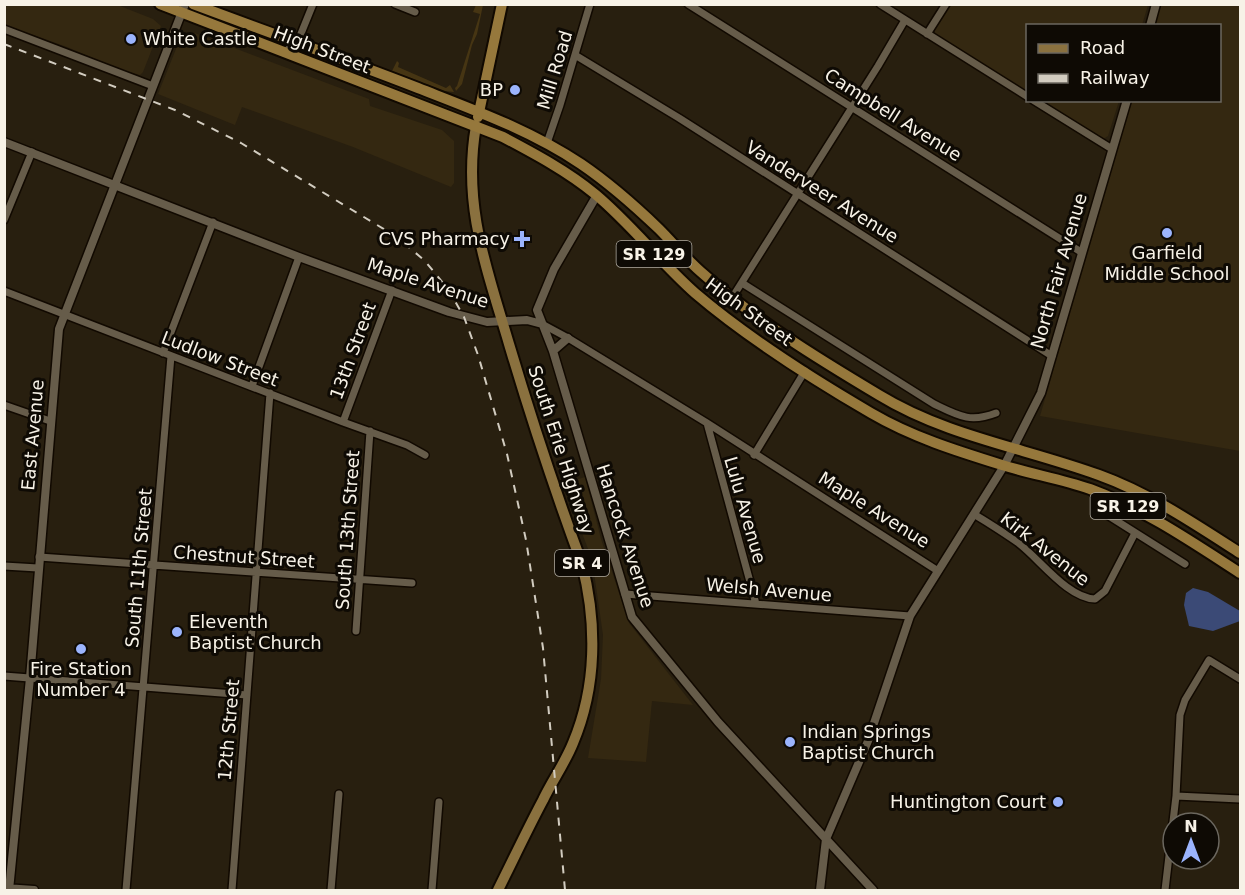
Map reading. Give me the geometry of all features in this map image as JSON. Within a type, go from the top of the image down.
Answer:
[{"type":"highway","name":"High Street","points":[[160,4],[183,9],[284,53],[476,126],[543,158],[597,195],[664,265],[695,293],[754,339],[873,414],[912,435],[1004,466],[1069,482],[1116,500],[1145,514],[1240,573]]},
{"type":"highway","name":"High Street","points":[[193,4],[479,111],[547,143],[584,166],[627,199],[699,270],[766,324],[880,396],[908,411],[956,431],[1100,475],[1130,488],[1240,553]]},
{"type":"highway","name":"SR 4","points":[[479,111],[502,4]]},
{"type":"highway","name":"South Erie Highway","points":[[476,126],[479,111]]},
{"type":"main road","name":"South Erie Highway","points":[[476,126],[471,166],[473,209],[502,321],[544,461],[582,564],[590,605],[592,646],[587,704],[573,744],[498,891]]},
{"type":"street","points":[[284,53],[298,42],[313,4]]},
{"type":"street","points":[[395,4],[415,12]]},
{"type":"street","name":"Mill Road","points":[[547,143],[590,4]]},
{"type":"street","name":"Campbell Avenue","points":[[688,4],[1082,252]]},
{"type":"street","points":[[880,4],[1026,96]]},
{"type":"street","points":[[927,34],[946,4]]},
{"type":"street","points":[[1151,24],[1156,4]]},
{"type":"street","name":"East Avenue","points":[[8,889],[30,678],[59,329],[183,9]]},
{"type":"street","points":[[732,298],[905,20]]},
{"type":"street","points":[[4,29],[153,86]]},
{"type":"street","name":"Vanderveer Avenue","points":[[575,55],[1052,356]]},
{"type":"street","points":[[1036,102],[1112,149]]},
{"type":"street","name":"North Fair Avenue","points":[[820,891],[826,839],[868,741],[910,616],[1004,466],[1041,393],[1126,102]]},
{"type":"street","name":"Maple Avenue","points":[[4,142],[299,257],[464,317],[487,322],[527,320],[542,324],[707,423],[939,571]]},
{"type":"street","points":[[4,220],[32,152]]},
{"type":"street","name":"Hancock Avenue","points":[[597,195],[554,269],[537,310],[553,351],[632,617],[717,722],[873,891]]},
{"type":"street","points":[[163,353],[213,222]]},
{"type":"street","points":[[252,386],[299,257]]},
{"type":"street","name":"High Street","points":[[742,283],[934,404],[960,416],[981,419],[996,413]]},
{"type":"street","name":"13th Street","points":[[343,422],[392,290]]},
{"type":"street","name":"Ludlow Street","points":[[4,291],[407,445],[425,455]]},
{"type":"street","points":[[553,351],[568,338]]},
{"type":"street","name":"South 11th Street","points":[[126,891],[171,356]]},
{"type":"street","points":[[754,455],[805,371]]},
{"type":"street","name":"12th Street","points":[[232,891],[270,393]]},
{"type":"street","points":[[4,405],[50,421]]},
{"type":"street","name":"Lulu Avenue","points":[[707,423],[756,604]]},
{"type":"street","name":"South 13th Street","points":[[356,631],[370,431]]},
{"type":"street","points":[[1101,511],[1185,564]]},
{"type":"street","name":"Kirk Avenue","points":[[974,514],[1019,543],[1049,572],[1084,599],[1095,599],[1105,591],[1135,533]]},
{"type":"street","name":"Chestnut Street","points":[[39,557],[412,583]]},
{"type":"street","points":[[4,566],[38,568]]},
{"type":"street","name":"Welsh Avenue","points":[[625,594],[910,616]]},
{"type":"street","points":[[1165,891],[1176,796],[1180,715],[1185,700],[1209,660],[1240,679]]},
{"type":"street","points":[[4,676],[246,695]]},
{"type":"street","points":[[331,891],[339,794]]},
{"type":"street","points":[[1176,796],[1240,799]]},
{"type":"street","points":[[432,891],[439,802]]},
{"type":"street","points":[[8,889],[34,891]]},
{"type":"shaded area","points":[[115,4],[153,19],[161,26],[140,75],[121,70],[67,47],[5,25],[5,5]]},
{"type":"shaded area","points":[[951,4],[1148,5],[1142,24],[1026,24],[1026,91],[935,34],[935,29]]},
{"type":"shaded area","points":[[476,5],[483,5],[477,34],[462,84],[456,91],[455,88],[480,14],[473,12]]},
{"type":"shaded area","name":"Garfield Middle School","points":[[1161,5],[1240,5],[1240,451],[1040,416],[1132,102],[1221,102],[1221,24],[1155,24]]},
{"type":"shaded area","points":[[192,32],[369,99],[370,106],[442,130],[454,141],[454,183],[451,187],[353,147],[242,107],[235,125],[158,94],[182,34]]},
{"type":"shaded area","points":[[397,61],[398,67],[446,88],[450,85],[454,92],[444,91],[392,71]]},
{"type":"shaded area","points":[[1043,102],[1119,102],[1108,136],[1103,139]]},
{"type":"shaded area","points":[[585,477],[601,539],[629,623],[693,705],[652,701],[646,762],[588,758],[601,679],[603,635],[592,559],[563,484]]},
{"type":"water","points":[[1193,588],[1208,592],[1240,611],[1240,621],[1213,631],[1189,626],[1184,605],[1186,593]]},
{"type":"railway","points":[[4,44],[175,110],[241,143],[397,237],[425,261],[448,289],[464,317],[478,355],[507,454],[526,540],[543,648],[565,890]]},
{"type":"place","name":"White Castle","points":[[131,39]]},
{"type":"place","name":"BP","points":[[515,90]]},
{"type":"place","name":"Garfield Middle School","points":[[1167,233]]},
{"type":"place","name":"CVS Pharmacy","points":[[522,239]]},
{"type":"place","name":"Eleventh Baptist Church","points":[[177,632]]},
{"type":"place","name":"Fire Station Number 4","points":[[81,649]]},
{"type":"place","name":"Indian Springs Baptist Church","points":[[790,742]]},
{"type":"place","name":"Huntington Court","points":[[1058,802]]}]
